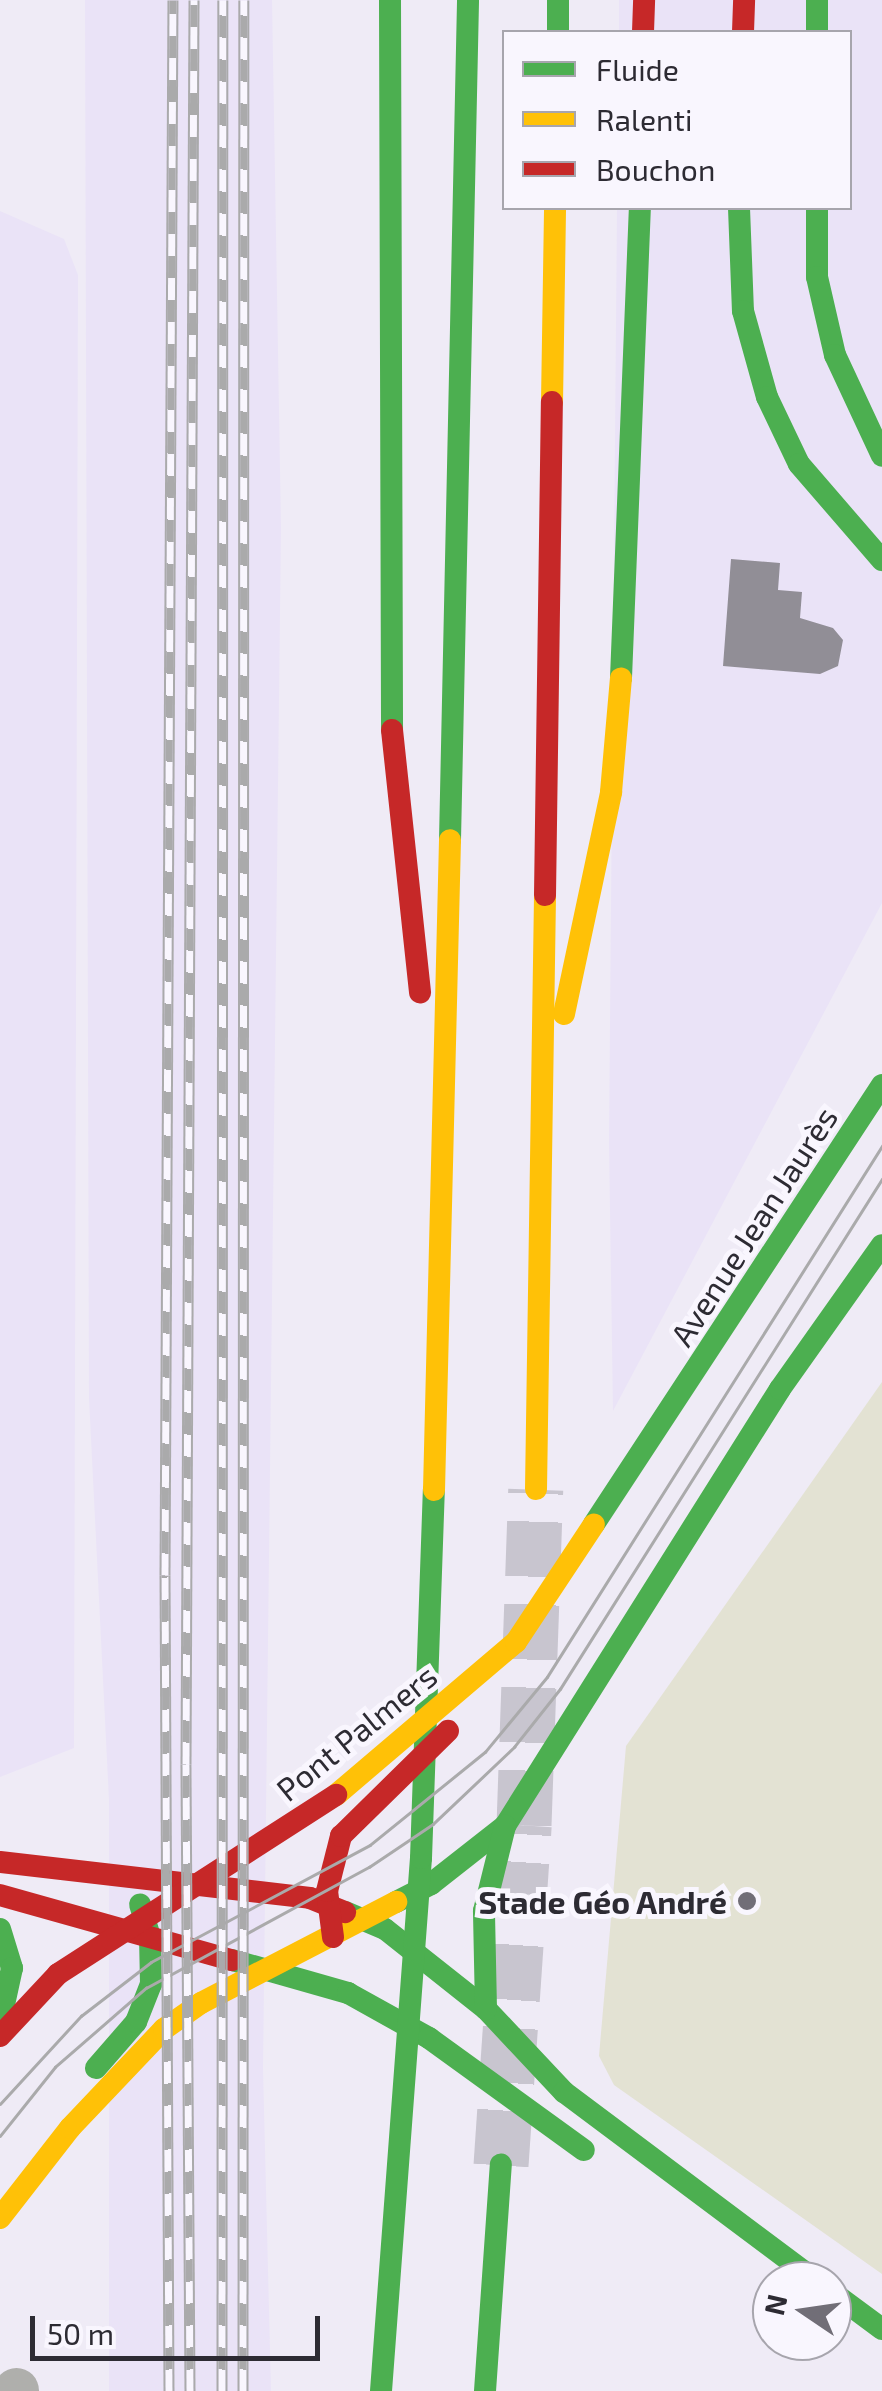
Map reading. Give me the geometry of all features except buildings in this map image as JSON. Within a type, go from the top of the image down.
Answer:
[{"type":"main road","points":[[390,0],[389,701],[407,906],[443,1109]]},
{"type":"main road","points":[[380,2391],[421,1858],[443,1109],[468,0]]},
{"type":"main road","points":[[558,0],[558,30]]},
{"type":"main road","points":[[643,30],[644,0]]},
{"type":"main road","points":[[743,30],[744,0]]},
{"type":"main road","points":[[818,0],[818,30]]},
{"type":"main road","points":[[536,1488],[556,210]]},
{"type":"main road","points":[[543,1074],[576,981],[611,792],[628,574],[640,210]]},
{"type":"main road","points":[[739,210],[744,311],[767,397],[799,464],[882,560]]},
{"type":"main road","points":[[817,210],[817,277],[835,354],[882,456]]},
{"type":"main road","name":"Avenue Jean Jaurès","points":[[679,1402],[882,1085]]},
{"type":"main road","points":[[486,2009],[484,1911],[505,1826],[780,1388],[882,1245]]},
{"type":"main road","name":"Pont Palmers","points":[[0,2036],[58,1974],[139,1928],[319,1810],[516,1642],[679,1402]]},
{"type":"main road","points":[[348,1993],[327,1901],[341,1836],[440,1741],[516,1642]]},
{"type":"main road","points":[[0,2218],[70,2128],[164,2029],[264,1970],[333,1939],[431,1884],[505,1826]]},
{"type":"main road","points":[[0,1862],[134,1882],[327,1901],[367,1920],[421,1952],[486,2009],[564,2092],[791,2261]]},
{"type":"main road","points":[[0,2199],[38,2136],[142,2011],[151,1984],[134,1882]]},
{"type":"main road","points":[[0,1895],[139,1928],[348,1993],[429,2038],[608,2168]]},
{"type":"main road","points":[[0,1929],[12,1968],[0,2023]]},
{"type":"main road","points":[[485,2391],[501,2165]]},
{"type":"main road","points":[[852,2307],[882,2329]]},
{"type":"shaded area","points":[[85,0],[272,0],[281,528],[263,2069],[271,2391],[109,2391],[109,1800],[89,1398]]},
{"type":"shaded area","points":[[619,0],[882,0],[882,903],[613,1411],[609,1142],[617,210],[852,210],[852,30],[619,30]]},
{"type":"shaded area","points":[[0,211],[64,239],[78,275],[74,1748],[0,1777]]},
{"type":"shaded area","name":"Stade Géo André","points":[[882,1382],[882,2274],[614,2085],[599,2056],[626,1746]]},
{"type":"tunnel","points":[[501,2165],[524,1825],[536,1489]]},
{"type":"tram line","points":[[0,2104],[81,2016],[151,1962],[370,1845],[485,1752],[547,1677],[882,1146]]},
{"type":"tram line","points":[[0,2136],[55,2067],[146,1988],[369,1867],[433,1824],[514,1747],[560,1689],[882,1179]]},
{"type":"railway","points":[[169,2391],[165,1575],[173,0]]},
{"type":"railway","points":[[190,2391],[186,1764],[194,0]]},
{"type":"railway","points":[[222,2391],[223,0]]},
{"type":"railway","points":[[243,2391],[244,0]]},
{"type":"traffic: fast","points":[[390,0],[392,730]]},
{"type":"traffic: fast","points":[[450,840],[468,0]]},
{"type":"traffic: fast","points":[[558,0],[558,30]]},
{"type":"traffic: fast","points":[[817,0],[817,30]]},
{"type":"traffic: fast","points":[[621,678],[640,210]]},
{"type":"traffic: fast","points":[[739,210],[743,311],[767,397],[799,464],[882,560]]},
{"type":"traffic: fast","points":[[817,210],[817,277],[835,355],[882,456]]},
{"type":"traffic: fast","points":[[594,1524],[882,1085]]},
{"type":"traffic: fast","points":[[396,1902],[431,1884],[505,1826],[780,1389],[882,1245]]},
{"type":"traffic: fast","points":[[381,2391],[421,1858],[434,1490]]},
{"type":"traffic: fast","points":[[486,2009],[484,1911],[505,1826]]},
{"type":"traffic: fast","points":[[96,2068],[136,2022],[151,1984],[150,1937],[140,1904]]},
{"type":"traffic: fast","points":[[345,1912],[385,1929],[486,2009],[564,2092],[790,2261]]},
{"type":"traffic: fast","points":[[0,1929],[12,1968],[0,2023]]},
{"type":"traffic: fast","points":[[232,1960],[348,1993],[429,2038],[584,2150]]},
{"type":"traffic: fast","points":[[485,2391],[501,2165]]},
{"type":"traffic: fast","points":[[852,2307],[882,2329]]},
{"type":"traffic: slow","points":[[552,402],[555,210]]},
{"type":"traffic: slow","points":[[564,1014],[611,792],[621,678]]},
{"type":"traffic: slow","points":[[434,1490],[450,840]]},
{"type":"traffic: slow","points":[[536,1489],[545,895]]},
{"type":"traffic: slow","points":[[336,1795],[516,1642],[594,1524]]},
{"type":"traffic: slow","points":[[0,2218],[70,2128],[164,2029],[201,2003],[396,1902]]},
{"type":"traffic: jam","points":[[643,30],[644,0]]},
{"type":"traffic: jam","points":[[743,30],[744,0]]},
{"type":"traffic: jam","points":[[545,895],[552,402]]},
{"type":"traffic: jam","points":[[392,730],[420,993]]},
{"type":"traffic: jam","points":[[333,1937],[327,1891],[341,1836],[448,1731]]},
{"type":"traffic: jam","points":[[0,2036],[58,1974],[336,1795]]},
{"type":"traffic: jam","points":[[0,1862],[310,1898],[345,1912]]},
{"type":"traffic: jam","points":[[0,1895],[232,1960]]},
{"type":"place","name":"Stade Géo André","points":[[747,1901]]}]
